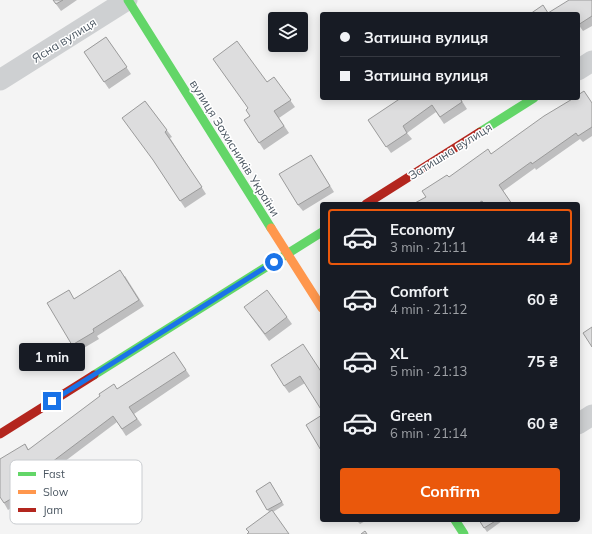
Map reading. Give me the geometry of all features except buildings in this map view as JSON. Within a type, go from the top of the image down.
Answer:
[{"type":"street","name":"Ясна вулиця","points":[[0,80],[128,0]]},
{"type":"street","name":"вулиця Захисників України","points":[[128,0],[320,305]]},
{"type":"street","points":[[580,69],[592,61]]},
{"type":"street","name":"Затишна вулиця","points":[[369,202],[531,100]]},
{"type":"street","points":[[0,434],[320,233]]},
{"type":"street","points":[[580,423],[592,415]]},
{"type":"traffic: fast","points":[[128,0],[271,228]]},
{"type":"traffic: fast","points":[[480,132],[531,100]]},
{"type":"traffic: fast","points":[[94,375],[320,233]]},
{"type":"traffic: fast","points":[[456,522],[464,534]]},
{"type":"traffic: slow","points":[[271,228],[320,305]]},
{"type":"traffic: jam","points":[[369,202],[480,132]]},
{"type":"traffic: jam","points":[[0,434],[94,375]]},
{"type":"route","points":[[52,401],[274,262]]}]
